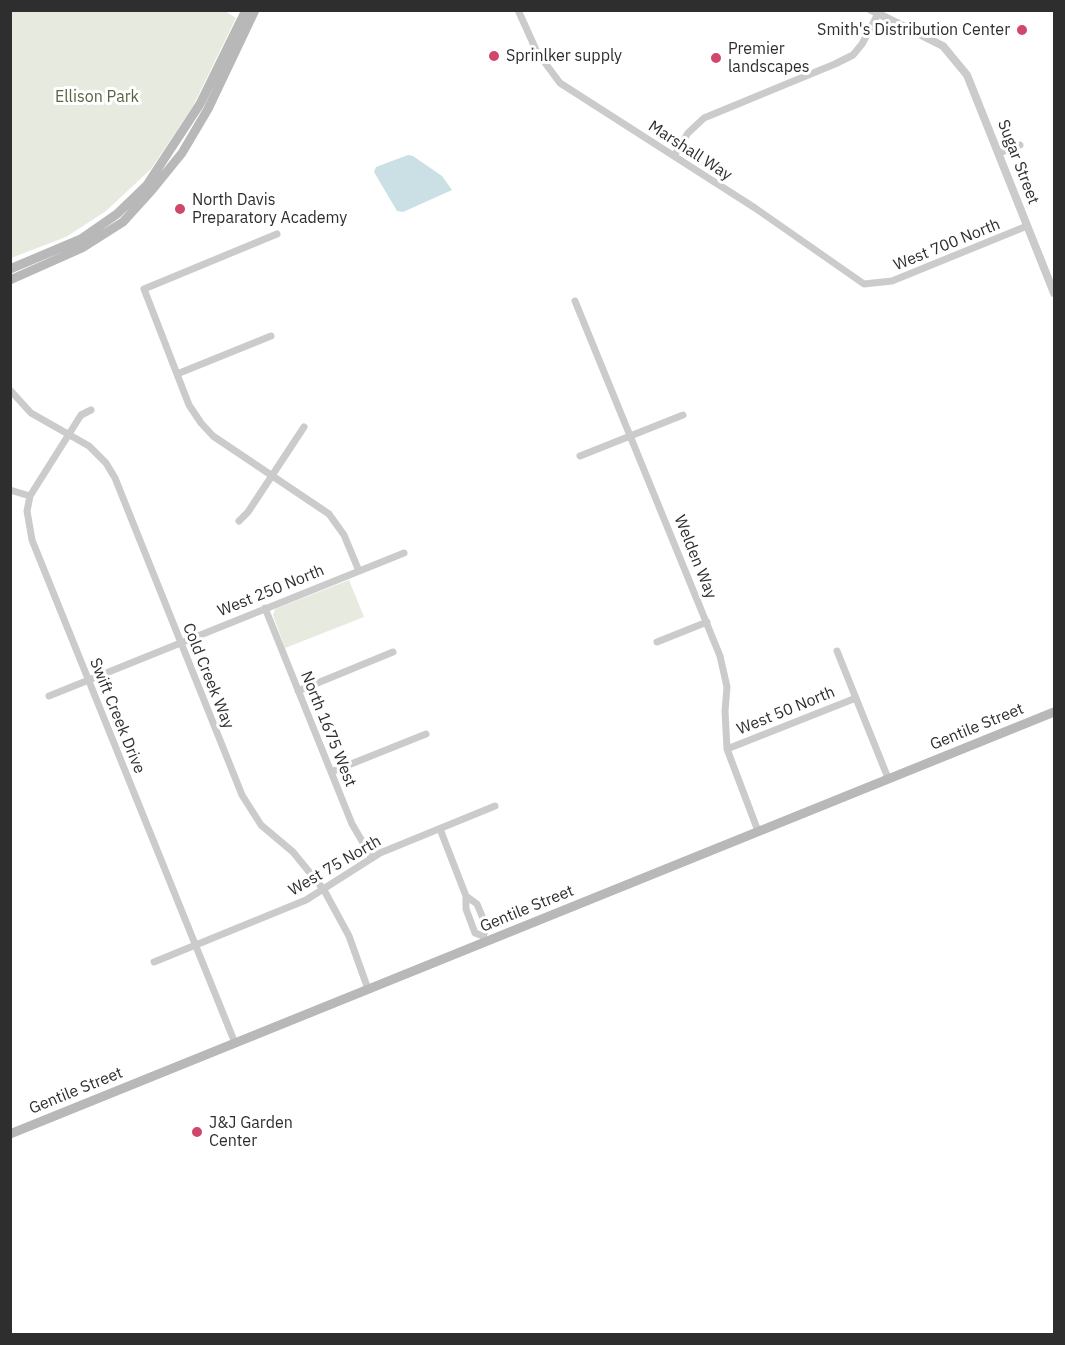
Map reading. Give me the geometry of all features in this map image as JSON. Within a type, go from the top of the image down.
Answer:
[{"type":"main road","points":[[10,269],[81,240],[117,214],[147,185],[200,104],[246,10]]},
{"type":"main road","points":[[10,280],[82,248],[123,222],[182,153],[208,109],[255,10]]},
{"type":"main road","name":"Gentile Street","points":[[10,1134],[368,989],[484,939],[1054,712]]},
{"type":"street","name":"Marshall Way","points":[[518,10],[537,52],[560,83],[835,263],[849,276],[864,284],[876,285]]},
{"type":"street","points":[[674,156],[688,133],[704,118],[853,55],[862,44],[874,12]]},
{"type":"street","name":"Sugar Street","points":[[874,12],[944,46],[967,75],[1054,293]]},
{"type":"street","points":[[999,153],[1020,145]]},
{"type":"street","name":"West 700 North","points":[[876,285],[892,281],[1027,226]]},
{"type":"street","points":[[277,234],[144,289],[189,405],[201,423],[213,436],[329,514],[344,535],[359,571]]},
{"type":"street","name":"Welden Way","points":[[576,301],[720,656],[727,687],[724,711],[727,749],[758,831]]},
{"type":"street","points":[[177,374],[271,336]]},
{"type":"street","name":"Cold Creek Way","points":[[10,390],[31,413],[69,434],[99,455],[116,478],[242,795],[261,825],[293,852],[324,890],[349,936],[368,989]]},
{"type":"street","points":[[10,490],[30,496],[81,415],[91,410]]},
{"type":"street","points":[[580,456],[683,415]]},
{"type":"street","points":[[239,521],[248,512],[304,427]]},
{"type":"street","name":"Swift Creek Drive","points":[[30,496],[27,511],[32,540],[235,1043]]},
{"type":"street","name":"West 250 North","points":[[48,696],[404,553]]},
{"type":"street","name":"North 1675 West","points":[[265,609],[352,824],[372,858]]},
{"type":"street","points":[[657,642],[707,622]]},
{"type":"street","points":[[837,651],[888,778]]},
{"type":"street","points":[[298,691],[393,652]]},
{"type":"street","name":"West 50 North","points":[[727,749],[856,698]]},
{"type":"street","points":[[331,772],[426,734]]},
{"type":"street","name":"West 75 North","points":[[154,962],[306,900],[372,858],[495,806]]},
{"type":"street","points":[[440,829],[466,896],[466,909],[475,933],[484,939],[487,928],[477,904],[466,896]]},
{"type":"green space","name":"Ellison Park","points":[[11,11],[225,11],[236,18],[193,106],[151,169],[106,211],[66,237],[11,258]]},
{"type":"green space","points":[[349,580],[364,617],[285,648],[273,615],[275,609]]},
{"type":"shaded area","points":[[408,155],[442,176],[452,190],[403,212],[397,211],[374,172],[376,167]]},
{"type":"place","name":"Smith's Distribution Center","points":[[1022,30]]},
{"type":"place","name":"Sprinlker supply","points":[[494,56]]},
{"type":"place","name":"Premier landscapes","points":[[716,58]]},
{"type":"place","name":"North Davis Preparatory Academy","points":[[180,209]]},
{"type":"place","name":"J&J Garden Center","points":[[197,1132]]}]
